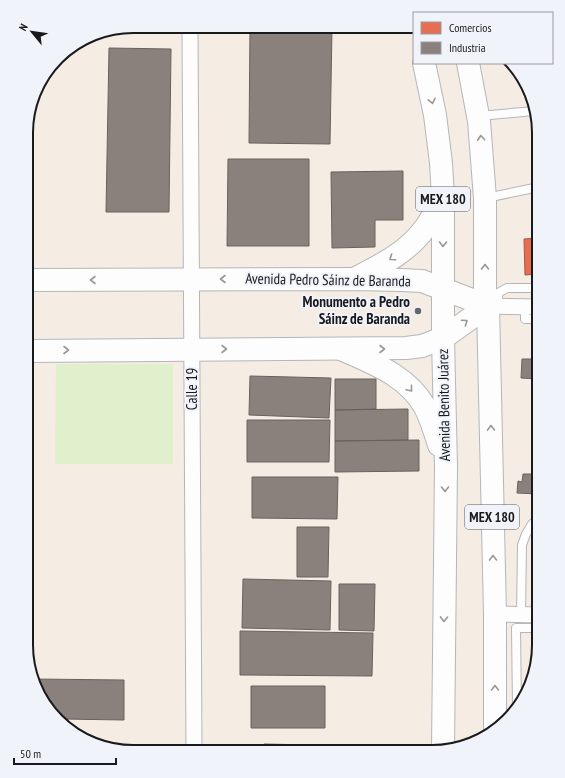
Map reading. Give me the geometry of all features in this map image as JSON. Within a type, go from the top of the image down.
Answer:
[{"type":"main road","name":"Avenida Benito Juárez","points":[[424,64],[435,115],[441,164],[443,197],[443,338],[446,468],[443,744]]},
{"type":"main road","name":"MEX 180","points":[[468,64],[479,116],[485,198],[485,290],[493,306],[496,722]]},
{"type":"main road","points":[[354,279],[386,263],[409,246],[425,228],[443,197]]},
{"type":"main road","name":"Avenida Pedro Sáinz de Baranda","points":[[33,280],[402,280],[422,282],[493,306]]},
{"type":"main road","points":[[33,351],[406,348],[422,346],[443,338],[493,306]]},
{"type":"main road","points":[[341,349],[384,368],[407,384],[425,407],[435,430],[446,468]]},
{"type":"street","name":"Calle 19","points":[[190,33],[194,745]]},
{"type":"street","points":[[493,306],[532,307]]},
{"type":"street","points":[[495,614],[532,620]]},
{"type":"lane","points":[[479,116],[530,111]]},
{"type":"lane","points":[[485,198],[532,188]]},
{"type":"lane","points":[[493,306],[498,293],[507,288],[532,288]]},
{"type":"lane","points":[[532,307],[525,319],[532,319]]},
{"type":"lane","points":[[532,524],[522,545],[532,608]]},
{"type":"lane","points":[[517,698],[516,628],[532,621]]},
{"type":"shaded area","points":[[126,33],[413,33],[413,64],[505,64],[519,83],[527,101],[532,133],[532,652],[527,677],[515,701],[498,720],[476,735],[464,740],[439,745],[120,744],[107,742],[83,732],[62,716],[43,689],[38,677],[33,652],[34,120],[38,101],[46,83],[58,67],[83,46],[101,38]]},
{"type":"green space","points":[[56,364],[173,364],[173,464],[55,464]]},
{"type":"building: Comercios","points":[[532,238],[532,274],[525,275],[524,239]]},
{"type":"building: Industria","points":[[250,33],[332,33],[330,144],[249,143]]},
{"type":"building: Industria","points":[[109,48],[171,49],[169,212],[106,212]]},
{"type":"building: Industria","points":[[228,159],[309,159],[309,246],[227,246]]},
{"type":"building: Industria","points":[[403,171],[403,220],[375,220],[375,247],[332,248],[331,172]]},
{"type":"building: Industria","points":[[522,359],[532,359],[532,379],[521,378]]},
{"type":"building: Industria","points":[[250,376],[331,378],[329,418],[249,415]]},
{"type":"building: Industria","points":[[335,379],[376,379],[376,409],[335,410]]},
{"type":"building: Industria","points":[[408,409],[408,440],[335,441],[335,410]]},
{"type":"building: Industria","points":[[247,420],[330,420],[329,462],[247,462]]},
{"type":"building: Industria","points":[[419,440],[419,471],[335,472],[335,441]]},
{"type":"building: Industria","points":[[523,474],[532,474],[532,494],[517,493],[518,481],[522,482]]},
{"type":"building: Industria","points":[[252,477],[338,477],[337,519],[252,518]]},
{"type":"building: Industria","points":[[297,527],[329,527],[328,577],[297,577]]},
{"type":"building: Industria","points":[[243,579],[331,581],[330,630],[242,628]]},
{"type":"building: Industria","points":[[339,584],[375,584],[374,631],[339,630]]},
{"type":"building: Industria","points":[[240,631],[373,633],[372,676],[240,675]]},
{"type":"building: Industria","points":[[39,679],[124,680],[124,720],[66,719],[50,701]]},
{"type":"building: Industria","points":[[251,686],[325,686],[325,728],[251,728]]},
{"type":"building: Industria","points":[[264,744],[312,745],[264,745]]},
{"type":"place","name":"Monumento a Pedro Sáinz de Baranda","points":[[418,311]]}]
